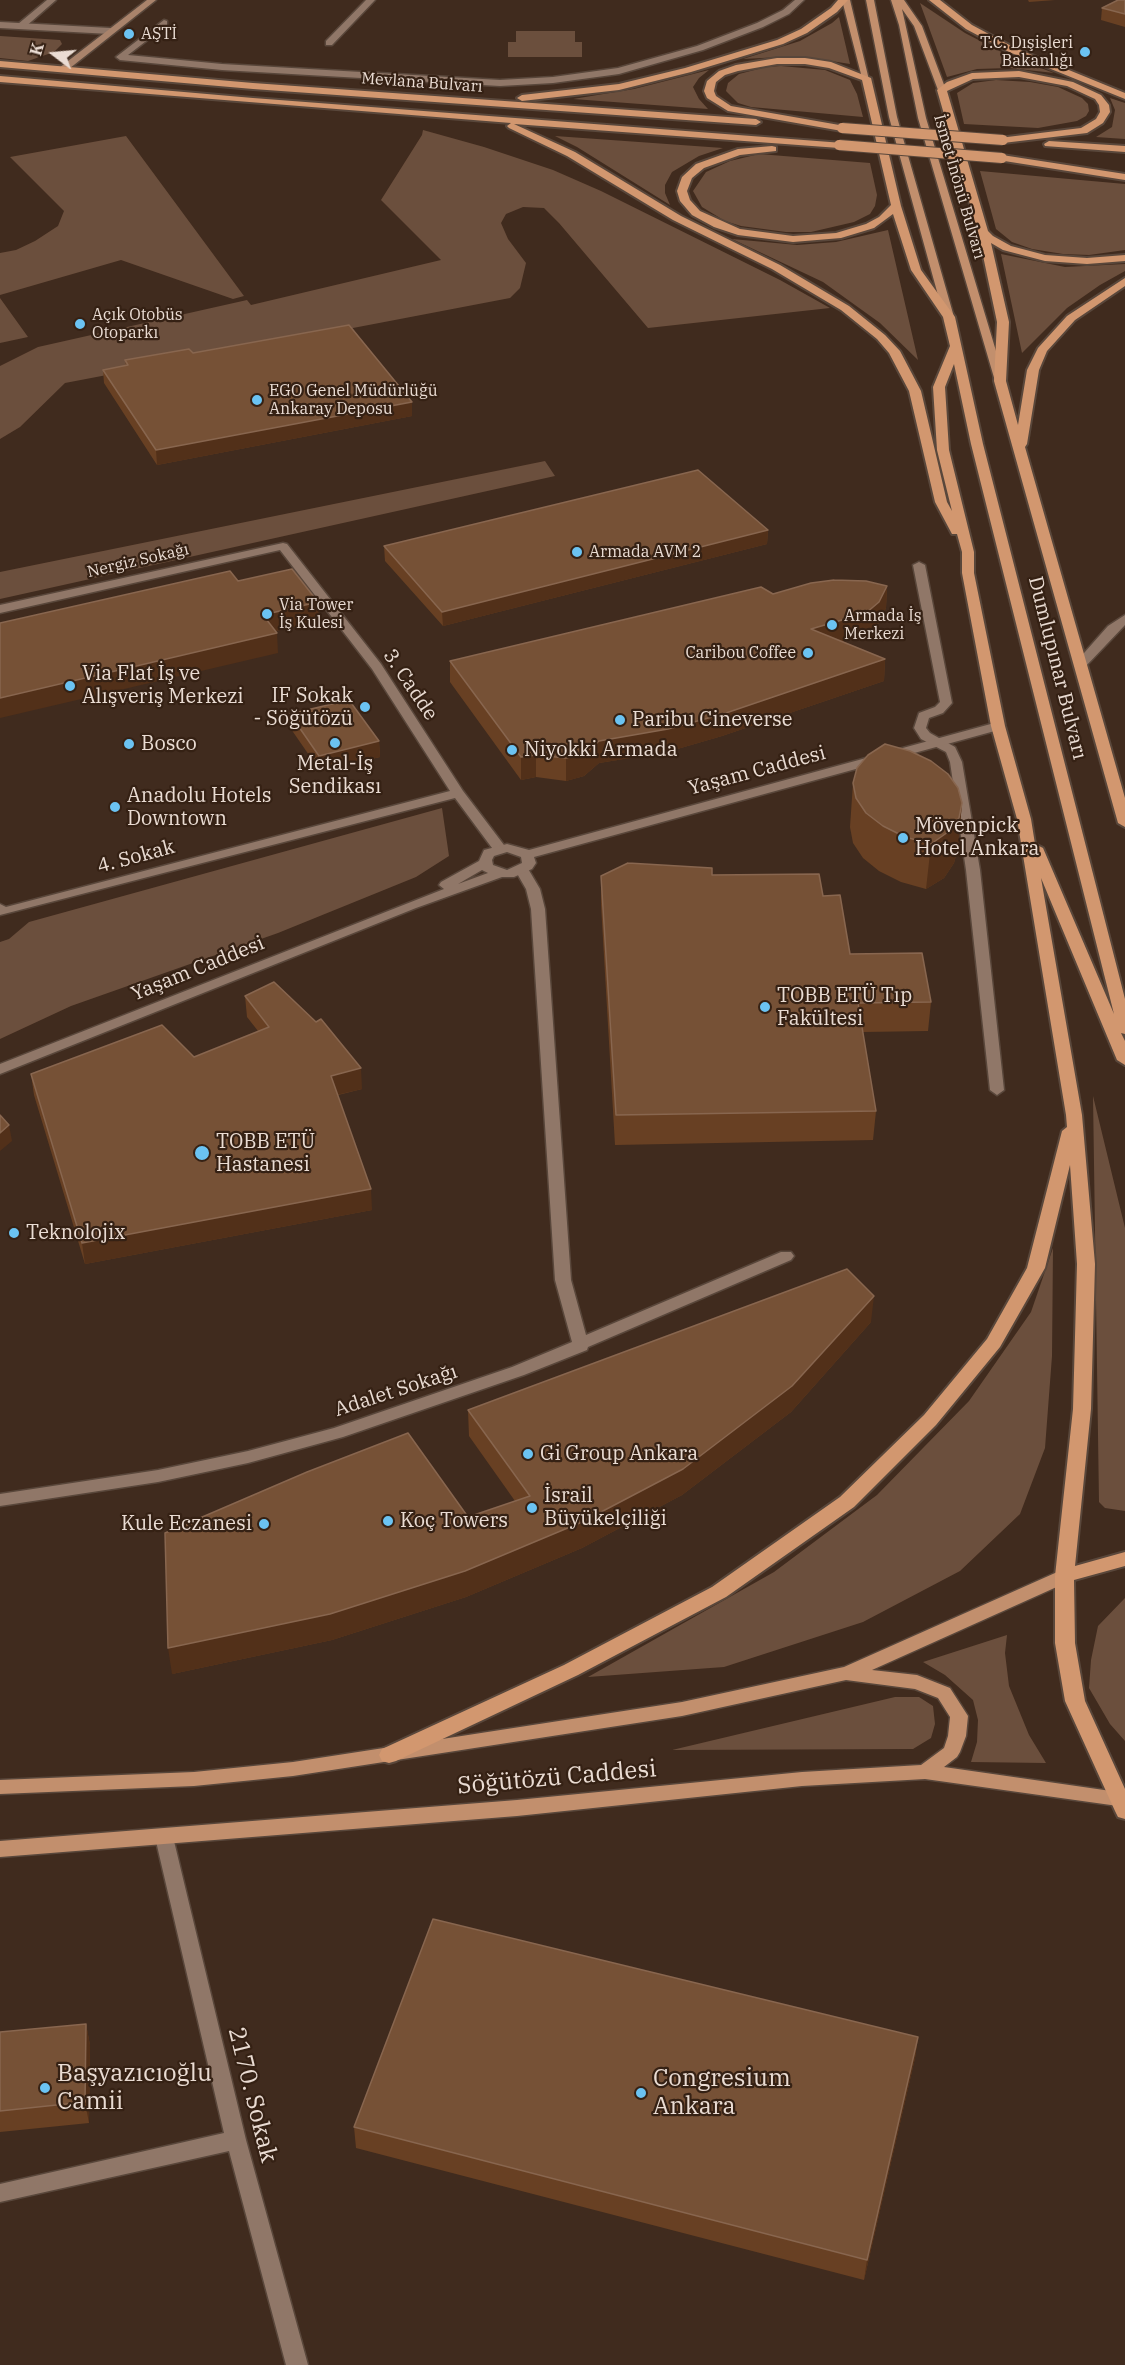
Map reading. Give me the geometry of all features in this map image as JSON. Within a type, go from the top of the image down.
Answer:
[{"type":"highway","points":[[476,103],[589,91],[688,70],[780,42],[804,31],[845,0]]},
{"type":"highway","points":[[934,0],[969,27],[1011,50],[1125,96]]},
{"type":"highway","points":[[949,316],[916,270],[896,206],[866,78],[831,65],[805,61],[777,61],[736,68],[722,73],[712,81],[709,91],[712,98],[728,108],[842,128],[1003,140],[1125,149]]},
{"type":"highway","name":"Mevlana Bulvarı","points":[[0,64],[476,103],[842,128]]},
{"type":"highway","points":[[942,90],[950,84],[972,76],[1019,74],[1052,79],[1077,87],[1098,97],[1104,105],[1105,112],[1100,122],[1083,131],[1003,140]]},
{"type":"highway","name":"Mevlana Bulvarı","points":[[0,80],[839,145]]},
{"type":"highway","points":[[0,84],[114,90]]},
{"type":"highway","name":"Dumlupınar Bulvarı","points":[[942,90],[983,232],[1003,322],[1000,381],[1125,823]]},
{"type":"highway","points":[[485,119],[511,126],[550,142],[677,218],[776,267],[845,308],[881,337],[894,351],[907,372],[919,407],[940,502],[968,552]]},
{"type":"highway","points":[[896,206],[883,219],[870,226],[837,236],[793,239],[738,232],[718,225],[696,213],[685,201],[682,191],[687,177],[700,166],[720,157],[757,149],[839,145],[1125,166]]},
{"type":"highway","points":[[1002,158],[1125,177]]},
{"type":"highway","points":[[983,232],[1007,248],[1046,258],[1088,261],[1125,258]]},
{"type":"highway","points":[[1020,451],[1033,370],[1042,350],[1071,318],[1125,281]]},
{"type":"highway","name":"Dumlupınar Bulvarı","points":[[949,316],[977,444],[1125,1029]]},
{"type":"highway","points":[[955,346],[939,387],[943,450],[968,552],[968,573],[998,726],[1024,819],[1074,1115],[1086,1264],[1082,1409],[1064,1576],[1065,1643],[1075,1701],[1123,1803]]},
{"type":"highway","points":[[1024,819],[1125,1060]]},
{"type":"highway","points":[[389,1755],[571,1670],[719,1592],[847,1502],[930,1420],[994,1343],[1036,1268],[1074,1115]]},
{"type":"highway","points":[[1064,1576],[1125,1559]]},
{"type":"main road","points":[[62,70],[152,0]]},
{"type":"main road","points":[[845,0],[866,78]]},
{"type":"main road","points":[[870,0],[893,117],[949,316]]},
{"type":"main road","name":"İsmet İnönü Bulvarı","points":[[895,0],[903,25],[922,118],[1000,381]]},
{"type":"main road","points":[[900,0],[918,26],[942,90]]},
{"type":"main road","name":"Söğütözü Caddesi","points":[[0,1787],[194,1779],[293,1768],[682,1709],[847,1673],[1064,1576]]},
{"type":"main road","points":[[847,1673],[917,1682],[944,1693],[959,1716],[957,1736],[951,1752],[925,1772]]},
{"type":"main road","name":"Söğütözü Caddesi","points":[[0,1849],[517,1809],[802,1779],[925,1772],[1123,1803]]},
{"type":"street","points":[[21,26],[52,0]]},
{"type":"street","points":[[329,42],[371,0]]},
{"type":"street","points":[[164,23],[120,57],[222,67],[500,83],[553,80],[619,70],[700,48],[760,25],[786,12],[800,0]]},
{"type":"street","points":[[0,25],[110,31]]},
{"type":"street","name":"Nergiz Sokağı","points":[[0,609],[283,546]]},
{"type":"street","name":"3. Cadde","points":[[283,546],[376,667],[458,793],[500,849]]},
{"type":"street","points":[[919,565],[946,703],[939,710],[923,716],[920,728],[925,736],[951,750],[956,762],[974,870],[997,1090]]},
{"type":"street","points":[[1081,664],[1112,629],[1125,619]]},
{"type":"street","name":"Yaşam Caddesi","points":[[411,905],[485,863],[489,854],[500,849],[514,848],[527,855],[998,726]]},
{"type":"street","name":"4. Sokak","points":[[0,908],[3,912],[458,793]]},
{"type":"street","points":[[527,855],[529,863],[522,870],[533,889],[538,909],[563,1280],[581,1346]]},
{"type":"street","points":[[485,863],[490,870],[501,873]]},
{"type":"street","name":"Yaşam Caddesi","points":[[0,1069],[411,905],[501,873],[522,870]]},
{"type":"street","name":"Adalet Sokağı","points":[[0,1500],[158,1476],[248,1457],[371,1421],[518,1371],[581,1346],[786,1256]]},
{"type":"street","name":"2170. Sokak","points":[[164,1837],[236,2140],[297,2365]]},
{"type":"street","points":[[0,2193],[236,2140]]},
{"type":"shaded area","points":[[920,3],[965,33],[1009,56],[1054,73],[1009,68],[977,69],[947,77]]},
{"type":"shaded area","points":[[839,17],[850,64],[800,56],[743,59],[800,41]]},
{"type":"shaded area","points":[[516,31],[575,31],[575,42],[582,42],[582,57],[508,57],[508,42],[516,42]]},
{"type":"shaded area","points":[[0,36],[60,40],[62,44],[54,52],[28,61],[0,58]]},
{"type":"shaded area","points":[[766,67],[825,70],[850,80],[857,94],[863,117],[751,107],[738,103],[726,91],[728,83],[739,74]]},
{"type":"shaded area","points":[[709,70],[693,87],[699,99],[708,109],[573,99],[634,89]]},
{"type":"shaded area","points":[[996,80],[1030,82],[1058,87],[1082,98],[1088,104],[1089,111],[1086,116],[1077,121],[1038,128],[964,124],[957,93],[973,83]]},
{"type":"shaded area","points":[[1110,98],[1125,103],[1125,139],[1096,137],[1112,127],[1115,110]]},
{"type":"shaded area","points":[[423,130],[553,170],[601,191],[780,280],[830,308],[648,328],[544,208],[523,207],[506,214],[501,223],[508,239],[526,263],[520,288],[510,298],[65,383],[20,427],[0,439],[0,366],[38,347],[247,300],[251,305],[441,260],[381,200]]},
{"type":"shaded area","points":[[126,136],[244,296],[233,299],[121,260],[0,295],[0,253],[16,250],[58,226],[64,211],[10,157]]},
{"type":"shaded area","points":[[555,136],[723,148],[699,156],[672,172],[665,185],[665,193],[670,205],[577,147]]},
{"type":"shaded area","points":[[759,154],[870,163],[877,195],[875,206],[870,214],[854,222],[811,232],[786,232],[741,226],[725,221],[702,207],[693,191],[706,172],[730,161]]},
{"type":"shaded area","points":[[980,171],[1125,184],[1125,250],[1089,255],[1063,254],[1032,249],[1012,242],[996,229]]},
{"type":"shaded area","points":[[888,230],[918,360],[880,323],[823,282],[732,239],[797,245],[836,242]]},
{"type":"shaded area","points":[[1001,254],[1065,267],[1125,264],[1125,271],[1067,308],[1022,353]]},
{"type":"shaded area","points":[[0,298],[28,337],[0,343]]},
{"type":"shaded area","points":[[545,461],[555,476],[0,599],[0,572]]},
{"type":"shaded area","points":[[442,808],[449,856],[416,877],[278,933],[71,1006],[0,1039],[0,942],[9,939],[29,922]]},
{"type":"shaded area","points":[[1093,1096],[1125,1228],[1125,1511],[1105,1508],[1099,1502]]},
{"type":"shaded area","points":[[1053,1248],[1052,1356],[1045,1448],[1020,1514],[960,1571],[863,1622],[724,1667],[588,1677],[774,1572],[877,1495],[969,1401],[1031,1312]]},
{"type":"shaded area","points":[[1125,1598],[1125,1741],[1110,1724],[1089,1688],[1091,1660],[1098,1626]]},
{"type":"shaded area","points":[[1007,1635],[1005,1653],[1009,1686],[1029,1735],[1046,1763],[971,1762],[977,1742],[978,1720],[973,1700],[945,1675],[923,1662]]},
{"type":"shaded area","points":[[895,1697],[919,1697],[933,1706],[935,1724],[931,1738],[913,1749],[672,1750]]},
{"type":"building","points":[[1118,0],[1125,0],[1125,14],[1102,8]]},
{"type":"building","name":"EGO Genel Müdürlüğü Ankaray Deposu","points":[[349,325],[412,402],[156,450],[103,370],[128,365],[125,360],[189,349],[193,353]]},
{"type":"building","name":"Armada AVM 2","points":[[698,470],[768,530],[442,612],[384,546]]},
{"type":"building","name":"Via Flat İş ve Alışveriş Merkezi","points":[[292,569],[318,602],[263,615],[277,633],[0,698],[0,623],[230,571],[238,581]]},
{"type":"building","points":[[834,580],[866,581],[887,586],[879,602],[866,613],[811,629],[885,659],[723,714],[668,729],[599,741],[584,754],[566,758],[536,755],[521,757],[450,661],[761,587],[773,594],[811,583]]},
{"type":"building","points":[[349,700],[379,741],[319,756],[290,714]]},
{"type":"building","points":[[885,744],[910,751],[931,761],[948,774],[958,788],[962,803],[959,818],[948,832],[931,844],[905,837],[883,826],[866,813],[856,798],[853,783],[857,768],[868,755]]},
{"type":"building","name":"TOBB ETÜ Tıp Fakültesi","points":[[628,863],[712,868],[712,875],[819,874],[823,896],[840,895],[850,954],[922,953],[931,1002],[858,1003],[876,1111],[616,1115],[601,876]]},
{"type":"building","name":"TOBB ETÜ Hastanesi","points":[[274,982],[316,1022],[321,1019],[361,1068],[331,1076],[371,1189],[82,1243],[31,1074],[162,1025],[194,1057],[269,1027],[245,996]]},
{"type":"building","points":[[0,1115],[9,1125],[0,1133]]},
{"type":"building","points":[[847,1269],[874,1296],[792,1386],[683,1469],[582,1522],[465,1571],[330,1614],[168,1648],[165,1533],[307,1472],[408,1433],[468,1517],[530,1496],[468,1410]]},
{"type":"building","name":"Congresium Ankara","points":[[433,1919],[918,2037],[867,2260],[354,2127]]},
{"type":"building","name":"Başyazıcıoğlu Camii","points":[[86,2024],[85,2102],[0,2111],[0,2032]]},
{"type":"place","name":"AŞTİ","points":[[129,34]]},
{"type":"place","name":"T.C. Dışişleri Bakanlığı","points":[[1085,52]]},
{"type":"place","name":"Açık Otobüs Otoparkı","points":[[80,324]]},
{"type":"place","name":"EGO Genel Müdürlüğü Ankaray Deposu","points":[[257,400]]},
{"type":"place","name":"Armada AVM 2","points":[[577,552]]},
{"type":"place","name":"Via Tower İş Kulesi","points":[[267,614]]},
{"type":"place","name":"Armada İş Merkezi","points":[[832,625]]},
{"type":"place","name":"Caribou Coffee","points":[[808,653]]},
{"type":"place","name":"Via Flat İş ve Alışveriş Merkezi","points":[[70,686]]},
{"type":"place","name":"IF Sokak - Söğütözü","points":[[365,707]]},
{"type":"place","name":"Paribu Cineverse","points":[[620,720]]},
{"type":"place","name":"Metal-İş Sendikası","points":[[335,743]]},
{"type":"place","name":"Bosco","points":[[129,744]]},
{"type":"place","name":"Niyokki Armada","points":[[512,750]]},
{"type":"place","name":"Anadolu Hotels Downtown","points":[[115,807]]},
{"type":"place","name":"Mövenpick Hotel Ankara","points":[[903,838]]},
{"type":"place","name":"TOBB ETÜ Tıp Fakültesi","points":[[765,1007]]},
{"type":"place","name":"TOBB ETÜ Hastanesi","points":[[202,1153]]},
{"type":"place","name":"Teknolojix","points":[[14,1233]]},
{"type":"place","name":"Gi Group Ankara","points":[[528,1454]]},
{"type":"place","name":"İsrail Büyükelçiliği","points":[[532,1508]]},
{"type":"place","name":"Koç Towers","points":[[388,1521]]},
{"type":"place","name":"Kule Eczanesi","points":[[264,1524]]},
{"type":"place","name":"Başyazıcıoğlu Camii","points":[[45,2088]]},
{"type":"place","name":"Congresium Ankara","points":[[641,2093]]}]
